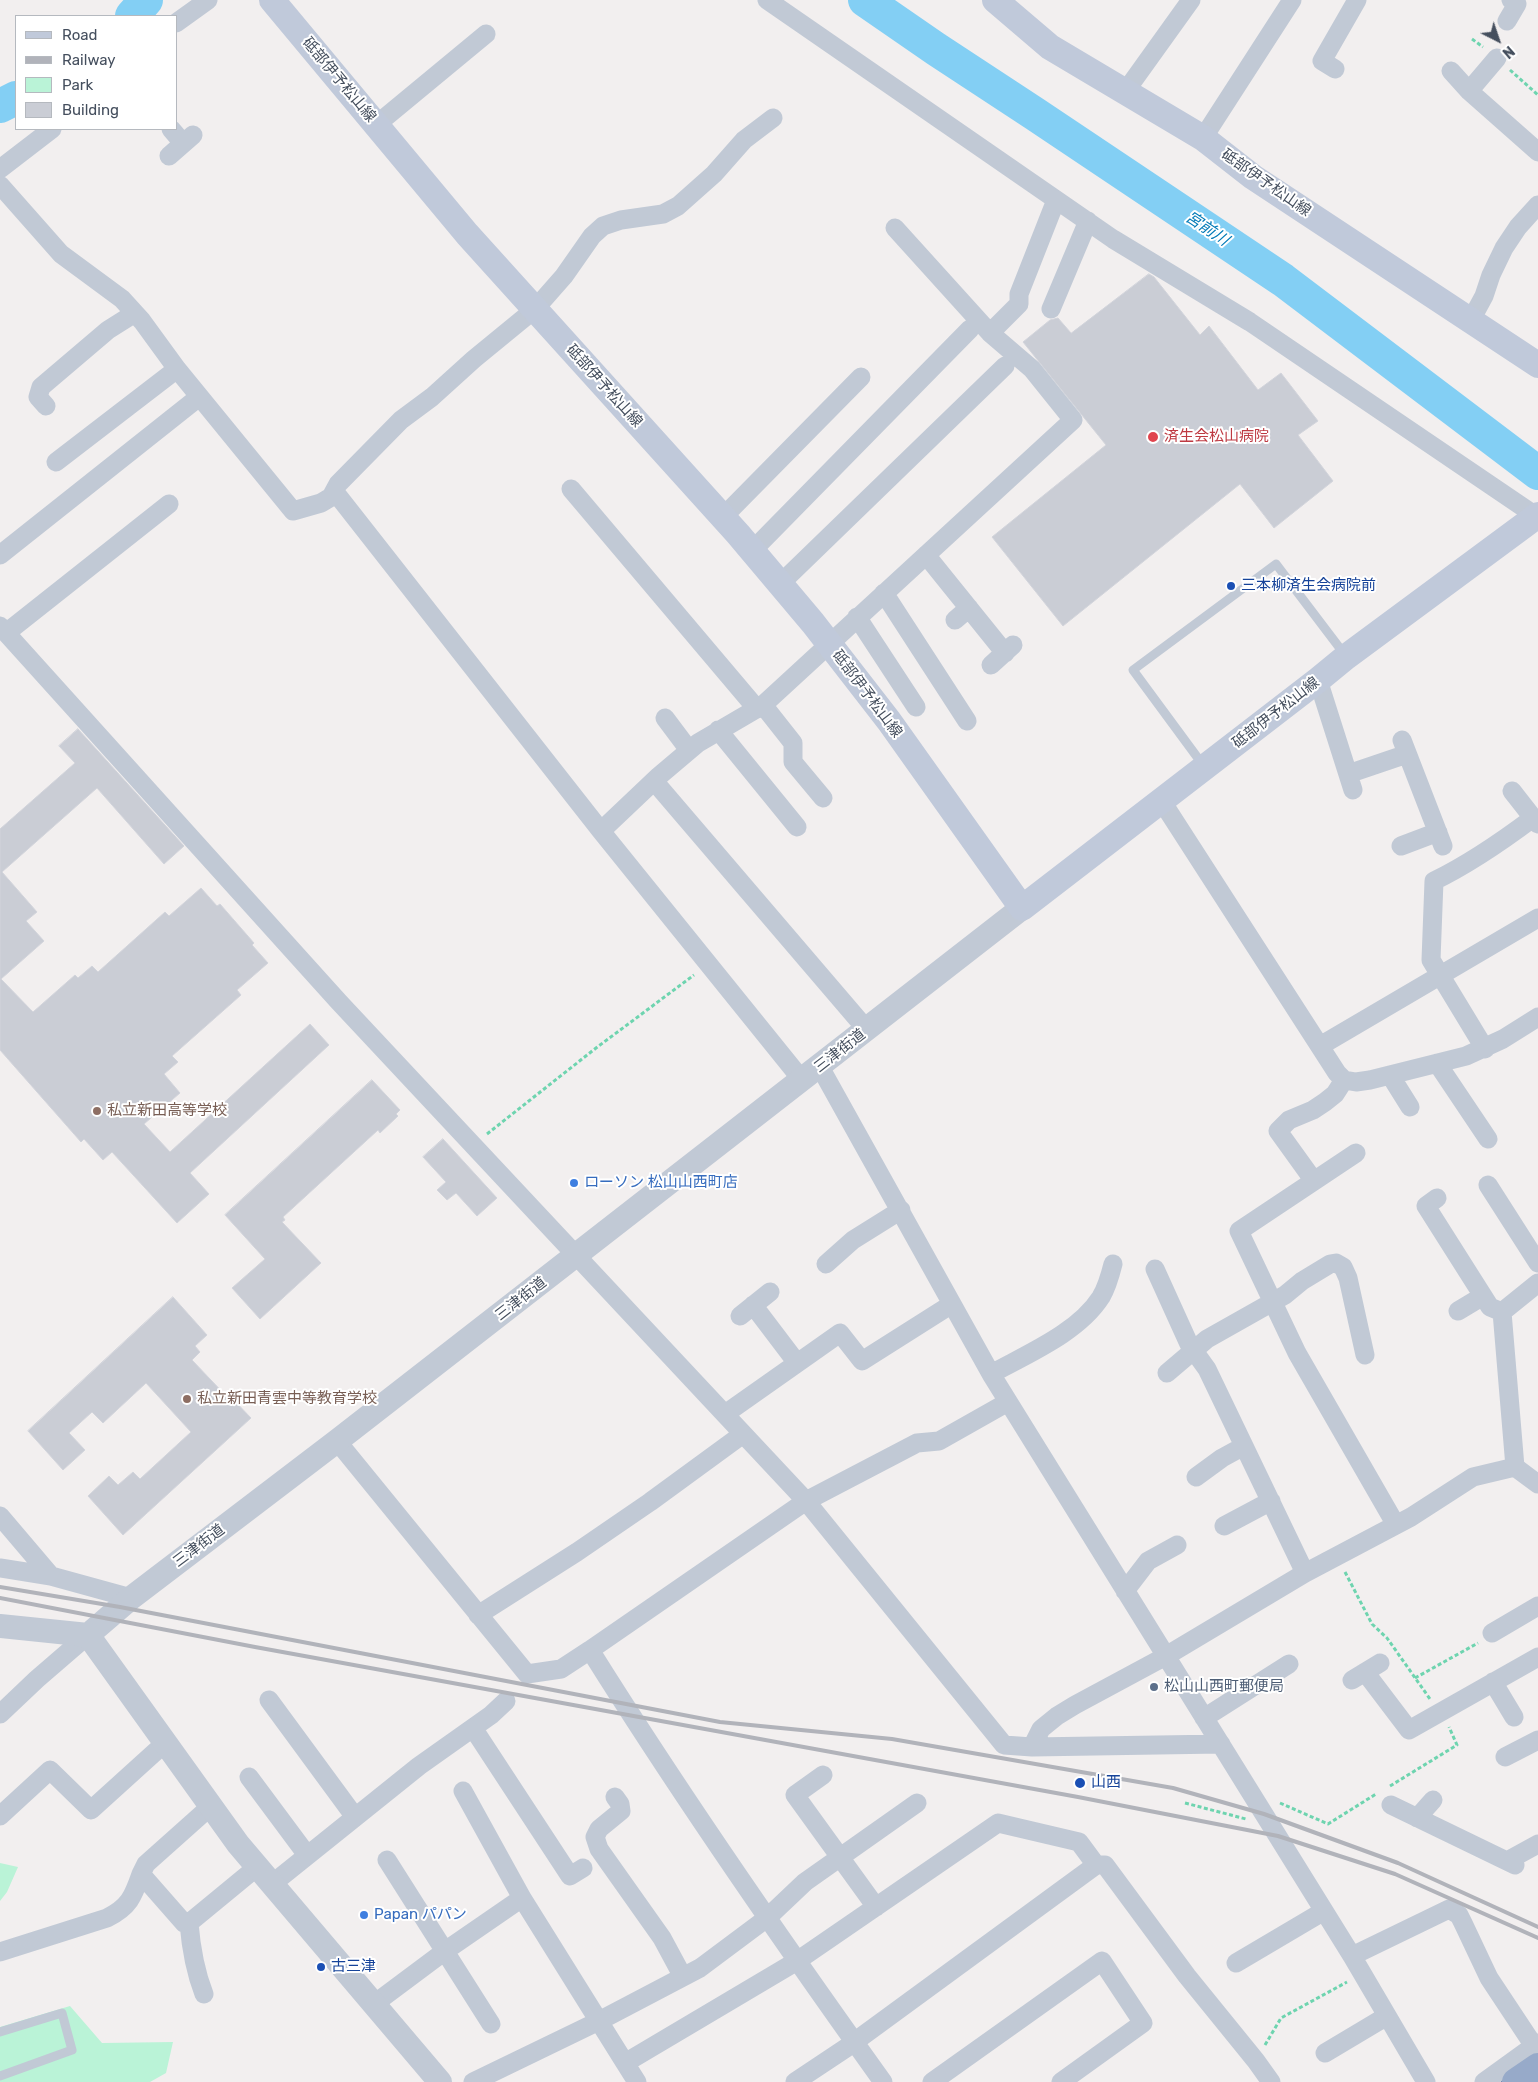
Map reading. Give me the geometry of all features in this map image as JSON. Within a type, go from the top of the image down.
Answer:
[{"type":"highway","points":[[1516,2082],[1537,2052]]},
{"type":"main road","name":"砥部伊予松山線","points":[[272,0],[467,234],[723,517],[829,643],[889,721],[1022,908],[1346,657],[1537,516]]},
{"type":"main road","name":"砥部伊予松山線","points":[[995,0],[1050,47],[1203,138],[1253,177],[1538,365]]},
{"type":"street","points":[[178,22],[208,0]]},
{"type":"street","points":[[767,0],[1056,200],[1113,238],[1250,322],[1537,516]]},
{"type":"street","points":[[1125,92],[1191,0]]},
{"type":"street","points":[[1203,138],[1292,0]]},
{"type":"street","points":[[1335,69],[1322,61],[1357,0]]},
{"type":"street","points":[[1507,21],[1516,1]]},
{"type":"street","points":[[376,125],[486,34]]},
{"type":"street","points":[[1469,91],[1497,58]]},
{"type":"street","points":[[1450,71],[1469,91],[1538,152]]},
{"type":"street","points":[[0,185],[61,254],[109,288],[135,313],[176,369],[293,511],[321,503],[335,492],[338,484],[401,420],[432,397],[535,309],[559,282],[592,236],[603,226],[621,220],[663,214],[678,206],[714,174],[744,140],[773,118]]},
{"type":"street","points":[[0,169],[51,130]]},
{"type":"street","points":[[169,156],[188,139],[173,130]]},
{"type":"street","points":[[752,551],[980,334],[1019,304],[1019,294],[1056,200]]},
{"type":"street","points":[[1471,320],[1484,296],[1491,275],[1504,248],[1518,227],[1538,205]]},
{"type":"street","points":[[1051,309],[1088,221]]},
{"type":"street","points":[[895,228],[980,334]]},
{"type":"street","points":[[46,406],[38,397],[40,387],[108,330],[135,313]]},
{"type":"street","points":[[601,831],[689,750],[718,730],[760,707],[1073,420],[1032,369],[980,334],[956,314]]},
{"type":"street","points":[[780,584],[1005,366]]},
{"type":"street","points":[[56,462],[176,369]]},
{"type":"street","points":[[723,517],[861,377]]},
{"type":"street","points":[[0,555],[199,397]]},
{"type":"street","points":[[335,492],[601,831],[709,964],[811,1074],[900,1210],[991,1374],[1352,1956],[1426,2082]]},
{"type":"street","points":[[584,495],[652,599],[760,707],[793,743],[793,762],[823,798]]},
{"type":"street","points":[[169,504],[3,629],[339,1002],[806,1501],[1004,1745],[1032,1747],[1221,1744]]},
{"type":"street","points":[[926,555],[962,614],[1009,649],[991,665]]},
{"type":"street","points":[[884,593],[967,721]]},
{"type":"street","points":[[857,617],[916,707]]},
{"type":"street","points":[[1318,680],[1350,782],[1404,747],[1441,839],[1401,846]]},
{"type":"street","points":[[665,718],[689,750]]},
{"type":"street","points":[[718,730],[797,827]]},
{"type":"street","points":[[654,781],[867,1030]]},
{"type":"street","points":[[1485,1048],[1431,960],[1434,881],[1462,868],[1535,821],[1512,790]]},
{"type":"street","points":[[1162,800],[1320,1046],[1344,1080],[1356,1082],[1466,1056],[1485,1048],[1538,1017]]},
{"type":"street","name":"三津街道","points":[[88,1635],[130,1598],[337,1442],[1022,908]]},
{"type":"street","points":[[1320,1046],[1538,918]]},
{"type":"street","points":[[1437,1063],[1488,1139]]},
{"type":"street","points":[[1390,1074],[1410,1107]]},
{"type":"street","points":[[1314,1181],[1278,1131],[1289,1120],[1314,1110],[1325,1102],[1335,1094],[1344,1080]]},
{"type":"street","points":[[1356,1153],[1239,1230],[1297,1353],[1396,1525]]},
{"type":"street","points":[[1488,1185],[1538,1263]]},
{"type":"street","points":[[1437,1198],[1426,1206],[1490,1307],[1502,1312]]},
{"type":"street","points":[[826,1264],[853,1240],[900,1210]]},
{"type":"street","points":[[1167,1373],[1223,1329],[1285,1295],[1302,1281],[1330,1264],[1336,1263],[1343,1267],[1348,1278],[1366,1354]]},
{"type":"street","points":[[991,1374],[1050,1342],[1066,1332],[1082,1318],[1100,1298],[1108,1282],[1113,1264]]},
{"type":"street","points":[[1155,1269],[1194,1351],[1207,1369],[1306,1573]]},
{"type":"street","points":[[1502,1312],[1536,1290]]},
{"type":"street","points":[[770,1292],[746,1310],[797,1363]]},
{"type":"street","points":[[1458,1311],[1483,1296]]},
{"type":"street","points":[[724,1414],[840,1333],[862,1361],[952,1304]]},
{"type":"street","points":[[1502,1312],[1515,1467]]},
{"type":"street","points":[[337,1442],[527,1674],[560,1669],[806,1501],[917,1443],[939,1441],[1008,1402]]},
{"type":"street","points":[[478,1615],[577,1552],[650,1502],[743,1434]]},
{"type":"street","points":[[1196,1477],[1222,1458],[1244,1446]]},
{"type":"street","points":[[1032,1747],[1041,1729],[1057,1716],[1166,1656],[1306,1573],[1396,1525],[1473,1477],[1515,1467],[1536,1479]]},
{"type":"street","points":[[1224,1526],[1271,1501]]},
{"type":"street","points":[[0,1516],[51,1576]]},
{"type":"street","points":[[1125,1591],[1148,1562],[1177,1545]]},
{"type":"street","points":[[0,1568],[51,1576],[130,1598]]},
{"type":"street","points":[[1492,1633],[1538,1606]]},
{"type":"street","points":[[0,1626],[88,1635],[238,1844],[440,2082]]},
{"type":"street","points":[[0,1714],[36,1679],[88,1635]]},
{"type":"street","points":[[590,1650],[767,1918],[883,2082]]},
{"type":"street","points":[[1366,1671],[1409,1730],[1538,1657]]},
{"type":"street","points":[[1204,1718],[1289,1664]]},
{"type":"street","points":[[1493,1682],[1514,1717]]},
{"type":"street","points":[[269,1700],[355,1817]]},
{"type":"street","points":[[141,1874],[184,1923],[189,1924],[265,1875],[307,1856],[419,1766],[474,1728],[506,1701]]},
{"type":"street","points":[[474,1728],[521,1785],[570,1876],[583,1868]]},
{"type":"street","points":[[1505,1757],[1538,1740]]},
{"type":"street","points":[[0,1816],[50,1770],[91,1810],[165,1743]]},
{"type":"street","points":[[823,1775],[796,1795],[876,1907]]},
{"type":"street","points":[[249,1777],[307,1856]]},
{"type":"street","points":[[463,1791],[522,1898],[637,2082]]},
{"type":"street","points":[[615,1797],[620,1804],[621,1811],[599,1830],[595,1837],[599,1850],[662,1938],[683,1977]]},
{"type":"street","points":[[1417,1818],[1433,1800]]},
{"type":"street","points":[[473,2082],[599,2022],[700,1968],[767,1918],[805,1882],[842,1858],[917,1802]]},
{"type":"street","points":[[1391,1805],[1511,1863],[1538,1844]]},
{"type":"street","points":[[0,1952],[107,1918],[119,1912],[127,1905],[134,1894],[146,1864],[211,1806]]},
{"type":"street","points":[[625,2063],[797,1961],[998,1824],[1079,1842],[1096,1865]]},
{"type":"street","points":[[387,1860],[491,2024]]},
{"type":"street","points":[[795,2082],[854,2042],[1096,1865],[1105,1865],[1187,1976],[1271,2082]]},
{"type":"street","points":[[374,2004],[444,1951],[522,1898]]},
{"type":"street","points":[[1352,1956],[1449,1910],[1459,1916],[1489,1978],[1537,2052],[1484,2082]]},
{"type":"street","points":[[1236,1963],[1324,1911]]},
{"type":"street","points":[[189,1924],[191,1950],[204,1994]]},
{"type":"street","points":[[932,2082],[1102,1961],[1143,2023],[1061,2082]]},
{"type":"street","points":[[1325,2053],[1387,2016]]},
{"type":"lane","points":[[1205,767],[1133,670],[1276,564],[1346,657]]},
{"type":"lane","points":[[0,2032],[62,2013],[72,2050],[0,2076]]},
{"type":"path","points":[[473,1145],[596,1048],[709,964]]},
{"type":"path","points":[[1416,1678],[1487,1639],[1492,1633]]},
{"type":"path","points":[[1185,1803],[1271,1825]]},
{"type":"path","points":[[1256,2061],[1281,2018],[1363,1974]]},
{"type":"green space","points":[[0,1863],[18,1867],[7,1892],[0,1901]]},
{"type":"green space","points":[[70,2006],[102,2043],[173,2042],[166,2073],[150,2082],[0,2082],[0,2027]]},
{"type":"building","points":[[1149,274],[1154,277],[1200,335],[1209,326],[1258,390],[1281,373],[1318,421],[1298,435],[1333,481],[1274,528],[1240,484],[1063,626],[992,537],[1106,445],[1023,342],[1050,320],[1058,318],[1071,333]]},
{"type":"building","points":[[78,729],[184,846],[164,864],[97,788],[2,872],[37,912],[26,921],[44,941],[1,979],[33,1012],[75,975],[78,978],[92,966],[98,972],[165,912],[169,916],[201,888],[217,906],[220,904],[254,943],[252,945],[268,963],[237,990],[241,995],[172,1056],[178,1062],[164,1074],[180,1093],[144,1124],[170,1152],[310,1024],[329,1045],[190,1173],[209,1194],[177,1223],[112,1152],[103,1160],[84,1139],[81,1142],[0,1050],[0,829],[75,763],[59,746]]},
{"type":"building","points":[[372,1080],[400,1110],[396,1114],[398,1116],[380,1133],[378,1130],[283,1217],[285,1220],[282,1222],[321,1263],[260,1319],[232,1288],[265,1259],[225,1215]]},
{"type":"building","points":[[443,1139],[497,1198],[477,1216],[456,1193],[447,1200],[437,1190],[446,1182],[423,1157]]},
{"type":"building","points":[[173,1297],[207,1335],[195,1346],[200,1352],[192,1360],[229,1399],[231,1397],[251,1418],[123,1535],[88,1496],[109,1476],[118,1485],[133,1472],[140,1479],[191,1432],[146,1383],[103,1423],[92,1412],[69,1433],[85,1450],[63,1470],[28,1431]]},
{"type":"waterway","name":"宮前川","points":[[133,15],[146,0]]},
{"type":"waterway","name":"宮前川","points":[[865,0],[1283,280],[1538,473]]},
{"type":"waterway","name":"宮前川","points":[[0,106],[15,98]]},
{"type":"railway","points":[[0,1587],[120,1607],[720,1722],[892,1739],[1173,1788],[1264,1814],[1398,1863],[1538,1927]]},
{"type":"railway","points":[[0,1598],[255,1647],[1078,1797],[1278,1836],[1395,1874],[1538,1938]]},
{"type":"place","name":"済生会松山病院","points":[[1153,437]]},
{"type":"place","name":"三本柳済生会病院前","points":[[1231,586]]},
{"type":"place","name":"私立新田高等学校","points":[[97,1111]]},
{"type":"place","name":"ローソン 松山山西町店","points":[[574,1183]]},
{"type":"place","name":"私立新田青雲中等教育学校","points":[[187,1399]]},
{"type":"place","name":"松山山西町郵便局","points":[[1154,1687]]},
{"type":"place","name":"山西","points":[[1080,1783]]},
{"type":"place","name":"Papan パパン","points":[[364,1915]]},
{"type":"place","name":"古三津","points":[[321,1967]]}]
